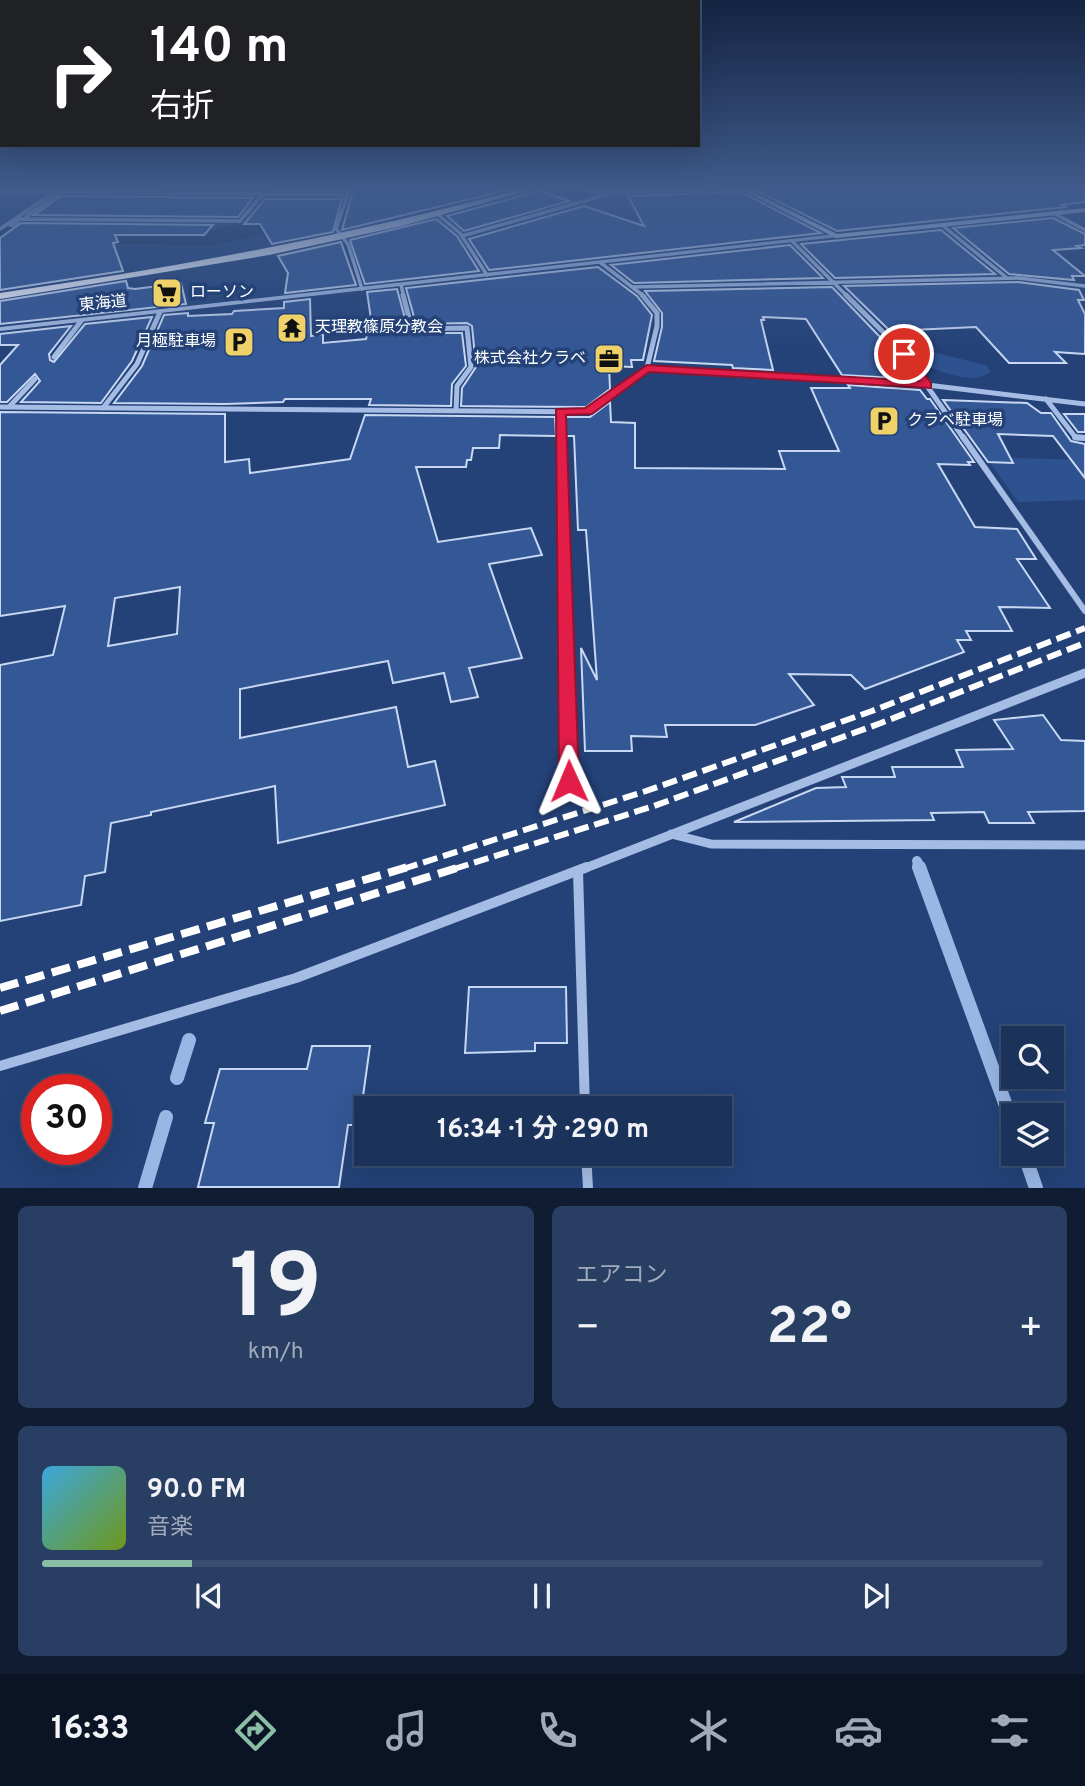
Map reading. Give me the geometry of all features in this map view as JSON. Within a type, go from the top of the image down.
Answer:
[{"type":"highway","points":[[0,296],[172,270],[305,243]]},
{"type":"street","points":[[348,243],[362,289]]},
{"type":"street","points":[[467,243],[487,275]]},
{"type":"street","name":"東海道","points":[[0,329],[770,243]]},
{"type":"street","points":[[795,243],[904,354],[1085,611]]},
{"type":"street","points":[[965,243],[1007,278]]},
{"type":"street","points":[[601,262],[649,300],[657,313],[657,326],[647,369]]},
{"type":"street","points":[[632,287],[1007,278],[1041,279],[1085,286]]},
{"type":"street","points":[[401,285],[412,329],[467,328],[471,367],[457,386],[456,411]]},
{"type":"street","points":[[103,408],[136,364],[160,312]]},
{"type":"street","points":[[54,357],[81,321]]},
{"type":"street","points":[[0,407],[588,412],[647,369],[927,385],[1085,404]]},
{"type":"street","points":[[9,407],[35,379]]},
{"type":"street","points":[[1046,399],[1076,438],[1085,438]]},
{"type":"street","points":[[560,412],[569,781]]},
{"type":"street","points":[[0,1066],[296,978],[374,950],[1085,673]]},
{"type":"street","points":[[671,834],[711,844],[1085,845]]},
{"type":"street","points":[[578,871],[585,1096]]},
{"type":"street","points":[[586,1166],[587,1188]]},
{"type":"shaded area","points":[[897,336],[905,336],[925,350],[987,366],[990,372],[975,378],[954,376],[934,369],[916,359]]},
{"type":"shaded area","points":[[986,457],[1085,460],[1085,500],[1018,502]]},
{"type":"building","points":[[0,243],[113,243],[123,271],[0,290]]},
{"type":"building","points":[[342,243],[356,285],[285,293],[288,273],[278,256]]},
{"type":"building","points":[[351,243],[462,243],[479,271],[365,284]]},
{"type":"building","points":[[472,243],[727,243],[489,270]]},
{"type":"building","points":[[957,243],[995,274],[835,278],[801,244]]},
{"type":"building","points":[[972,243],[1085,243],[1077,246],[1081,248],[1053,250],[1085,276],[1072,276],[1074,280],[1009,274]]},
{"type":"building","points":[[790,245],[823,278],[634,283],[611,265]]},
{"type":"building","points":[[598,267],[637,296],[652,315],[643,360],[631,360],[632,367],[609,366],[610,389],[586,407],[461,406],[462,388],[476,367],[472,326],[467,323],[416,324],[406,288]]},
{"type":"building","points":[[126,281],[128,288],[135,289],[181,283],[186,304],[0,324],[0,301]]},
{"type":"building","points":[[1018,282],[1079,290],[1084,300],[1078,300],[1085,314],[1085,354],[1055,352],[1066,363],[1009,363],[976,327],[890,331],[844,286]]},
{"type":"building","points":[[832,287],[882,339],[913,379],[842,375],[806,319],[763,317],[764,320],[761,320],[773,370],[654,361],[662,327],[662,313],[645,291]]},
{"type":"building","points":[[397,289],[409,333],[462,333],[466,366],[452,384],[451,406],[369,405],[371,399],[285,399],[283,402],[225,404],[114,403],[142,366],[164,315],[232,314],[234,311],[284,308],[284,302],[310,299],[311,336],[323,334],[323,343],[366,339],[371,319],[367,292]]},
{"type":"building","points":[[152,317],[132,361],[101,403],[21,402],[40,381],[35,374],[7,402],[0,402],[0,365],[18,345],[0,345],[0,334],[71,326],[49,354],[50,360],[54,362],[85,324]]},
{"type":"building","points":[[848,385],[920,390],[930,399],[974,462],[968,462],[970,465],[938,464],[975,527],[1017,529],[1036,559],[1017,559],[1050,608],[999,607],[1012,631],[966,631],[971,640],[957,640],[964,652],[865,689],[851,675],[789,674],[814,705],[755,725],[665,725],[667,737],[631,736],[632,751],[585,751],[581,648],[597,680],[586,530],[578,530],[574,436],[566,436],[565,417],[590,417],[610,402],[611,422],[635,423],[635,468],[785,469],[779,451],[839,451],[811,388],[850,388]]},
{"type":"building","points":[[943,400],[1027,403],[1041,413],[1051,413],[1071,441],[1085,444],[1085,478],[1053,436],[998,434],[1013,463],[988,462]]},
{"type":"building","points":[[0,412],[225,414],[225,462],[249,459],[250,473],[350,459],[365,415],[555,417],[556,436],[500,435],[499,448],[473,448],[471,460],[467,460],[466,467],[416,467],[438,542],[531,528],[542,555],[489,564],[522,658],[469,668],[478,697],[451,702],[444,673],[393,683],[388,661],[240,689],[240,738],[396,707],[408,767],[435,761],[445,805],[278,843],[275,786],[151,812],[151,815],[111,823],[105,872],[85,876],[81,905],[0,921],[0,665],[53,655],[65,606],[0,616]],"holes":[[[180,587],[177,634],[108,646],[115,598]]]},
{"type":"building","points":[[1064,414],[1085,414],[1085,432],[1078,432]]},
{"type":"building","points":[[1043,715],[1061,740],[1085,741],[1085,811],[1028,812],[1034,823],[989,823],[984,812],[931,813],[934,820],[734,822],[816,788],[846,787],[842,777],[895,777],[892,767],[963,767],[956,750],[1013,749],[994,720]]},
{"type":"building","points":[[469,987],[566,987],[567,1043],[535,1043],[535,1051],[465,1053]]},
{"type":"building","points":[[312,1046],[370,1046],[363,1096],[354,1096],[354,1125],[348,1125],[339,1187],[198,1187],[214,1123],[205,1123],[220,1069],[307,1069]]},
{"type":"waterway","points":[[917,861],[920,869]]},
{"type":"waterway","points":[[919,867],[1005,1103]]},
{"type":"waterway","points":[[177,1078],[189,1040]]},
{"type":"waterway","points":[[145,1188],[166,1117]]},
{"type":"waterway","points":[[1028,1166],[1036,1188]]},
{"type":"railway","points":[[403,869],[646,791],[872,711],[1085,628]]},
{"type":"railway","points":[[454,869],[654,806],[881,723],[1085,643]]},
{"type":"railway","points":[[0,988],[408,867]]},
{"type":"railway","points":[[0,1011],[460,867]]},
{"type":"place","name":"ローソン","points":[[167,293]]},
{"type":"place","name":"天理教篠原分教会","points":[[292,328]]},
{"type":"place","name":"月極駐車場","points":[[239,342]]},
{"type":"place","name":"株式会社クラベ","points":[[609,359]]},
{"type":"place","name":"クラベ駐車場","points":[[884,421]]},
{"type":"route","points":[[569,781],[560,412],[588,412],[647,369],[927,385],[904,354]]}]
